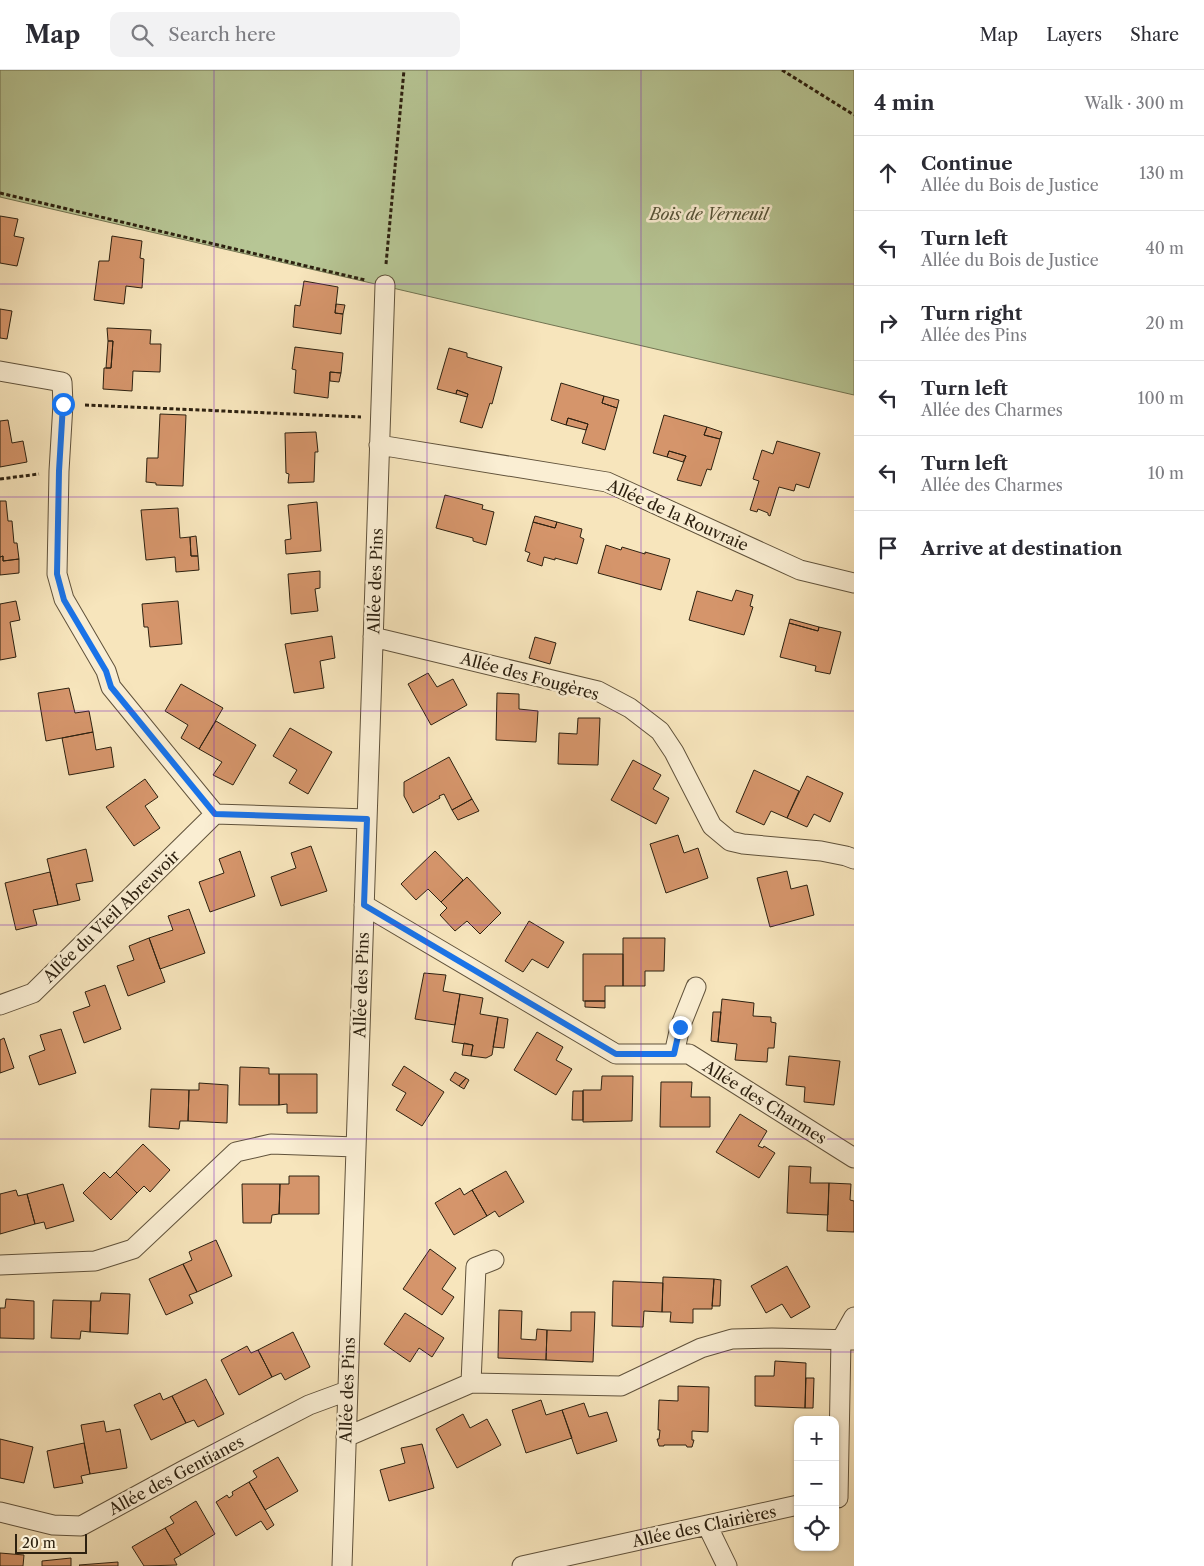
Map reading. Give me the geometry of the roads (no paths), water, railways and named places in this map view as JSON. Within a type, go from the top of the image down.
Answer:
[{"type":"street","name":"Allée des Pins","points":[[342,1566],[384,285]]},
{"type":"street","points":[[0,372],[62,382],[63,404],[59,471],[57,574],[64,600],[106,671],[111,687],[215,814],[367,819]]},
{"type":"street","name":"Allée de la Rouvraie","points":[[379,445],[607,482],[800,570],[854,583]]},
{"type":"street","name":"Allée des Fougères","points":[[373,636],[598,691],[630,708],[660,731],[674,752],[712,826],[730,841],[743,844],[821,851],[854,859]]},
{"type":"street","name":"Allée du Vieil Abreuvoir","points":[[0,1005],[33,993],[215,814]]},
{"type":"street","name":"Allée des Charmes","points":[[364,905],[616,1054],[689,1054],[854,1158]]},
{"type":"street","points":[[674,1054],[680,1027],[696,988]]},
{"type":"street","points":[[0,1265],[96,1261],[133,1250],[236,1152],[271,1144],[356,1147]]},
{"type":"street","points":[[471,1383],[476,1267],[494,1260]]},
{"type":"street","points":[[842,1499],[848,1340],[854,1317]]},
{"type":"street","points":[[346,1437],[471,1383],[621,1386],[701,1348],[732,1339],[848,1340]]},
{"type":"street","name":"Allée des Gentianes","points":[[0,1512],[53,1525],[81,1526],[309,1405],[347,1391]]},
{"type":"street","name":"Allée des Clairières","points":[[522,1566],[794,1506]]},
{"type":"street","points":[[707,1525],[727,1566]]},
{"type":"park label","name":"Bois de Verneuil","points":[[709,214]]}]
